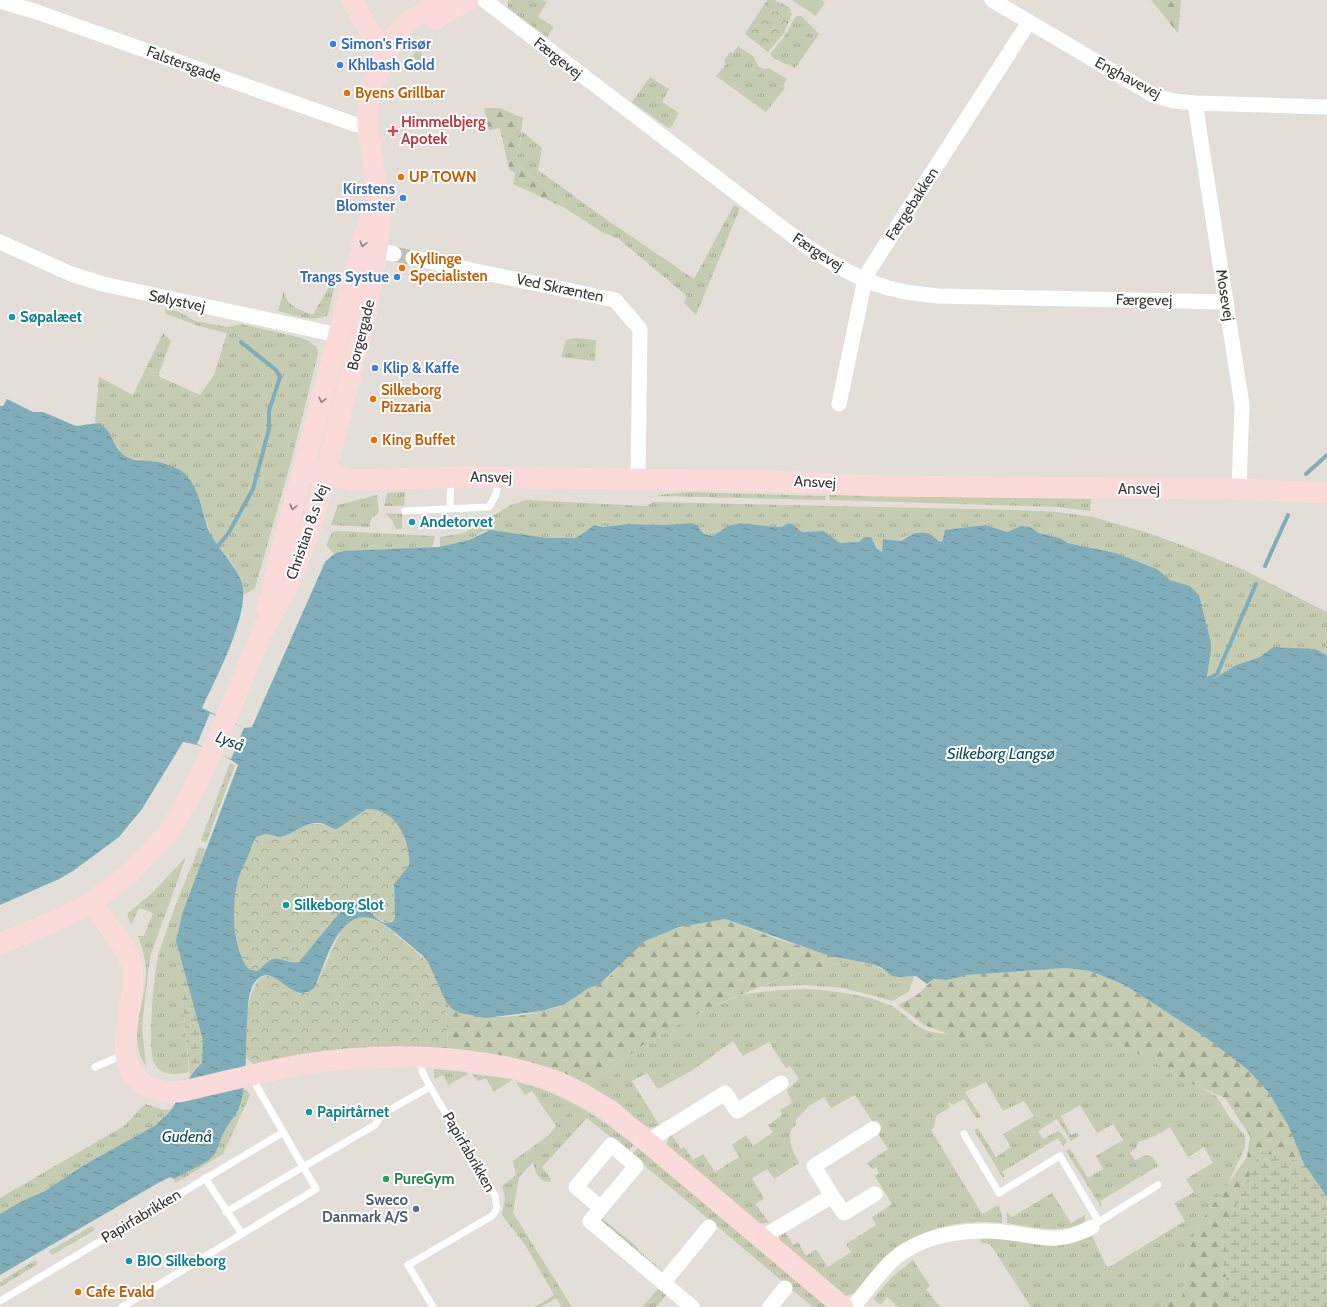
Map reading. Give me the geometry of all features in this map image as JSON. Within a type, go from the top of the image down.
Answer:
[{"type":"street","points":[[352,0],[371,34],[387,53],[405,42],[423,27],[468,0]]},
{"type":"street","name":"Borgergade","points":[[326,475],[332,444],[371,295],[386,253],[368,126],[368,112],[372,85],[396,34],[404,25],[446,0]]},
{"type":"street","name":"Færgevej","points":[[484,0],[802,243],[832,263],[865,279],[901,291],[938,296],[1226,302]]},
{"type":"street","name":"Enghavevej","points":[[992,0],[1153,95],[1174,101],[1327,107]]},
{"type":"street","name":"Falstersgade","points":[[0,1],[34,11],[347,122],[368,126]]},
{"type":"street","name":"Færgebakken","points":[[839,404],[865,279],[1029,22]]},
{"type":"street","name":"Mosevej","points":[[1195,102],[1242,405],[1239,489]]},
{"type":"street","name":"Borgergade","points":[[304,470],[338,335],[377,193]]},
{"type":"street","name":"Sølystvej","points":[[0,242],[71,274],[103,284],[360,340]]},
{"type":"street","name":"Ved Skrænten","points":[[413,258],[615,300],[640,329],[638,480]]},
{"type":"street","name":"Ansvej","points":[[304,470],[353,480],[451,477],[784,481],[876,486],[1239,489],[1327,493]]},
{"type":"street","name":"Christian 8.s Vej","points":[[263,630],[277,567],[304,470]]},
{"type":"street","name":"Christian 8.s Vej","points":[[0,944],[55,921],[91,903],[129,874],[168,833],[191,794],[212,751],[263,630],[287,588],[301,555],[326,475]]},
{"type":"street","points":[[91,903],[112,930],[131,961],[134,983],[125,1054],[130,1068],[136,1078],[147,1087],[173,1092],[300,1065],[388,1057],[421,1057],[498,1066],[545,1077],[588,1097],[611,1111],[843,1307]]},
{"type":"street","points":[[648,1141],[725,1093],[737,1111],[781,1083]]},
{"type":"street","points":[[872,1129],[814,1166],[844,1213],[875,1194]]},
{"type":"street","points":[[761,1238],[832,1196]]},
{"type":"street","points":[[602,1208],[590,1222],[692,1307]]},
{"type":"street","points":[[853,1307],[881,1272],[896,1258],[913,1248],[942,1235],[968,1231],[1004,1232],[1053,1239],[1075,1236],[1096,1224]]},
{"type":"street","points":[[663,1282],[710,1227]]},
{"type":"street","points":[[770,1307],[785,1288]]},
{"type":"lane","points":[[450,508],[451,477]]},
{"type":"lane","points":[[405,512],[450,508],[489,507],[496,494],[499,478]]},
{"type":"lane","points":[[95,1067],[125,1054]]},
{"type":"lane","name":"Papirfabrikken","points":[[421,1057],[422,1071],[491,1189],[497,1209],[492,1216],[408,1265],[433,1307]]},
{"type":"lane","points":[[122,1307],[316,1188],[282,1133],[251,1076]]},
{"type":"lane","points":[[226,1212],[375,1125],[382,1114],[430,1087]]},
{"type":"lane","name":"Papirfabrikken","points":[[0,1301],[282,1133]]},
{"type":"lane","points":[[964,1134],[999,1193],[1060,1156],[1096,1224],[1158,1185]]},
{"type":"lane","points":[[205,1178],[226,1212],[242,1234]]},
{"type":"green space","points":[[508,0],[542,0],[547,2],[538,17],[554,27],[547,37],[508,8]]},
{"type":"green space","points":[[767,0],[775,0],[789,7],[792,14],[784,33],[768,52],[745,34]]},
{"type":"green space","points":[[792,0],[822,0],[825,2],[816,16]]},
{"type":"green space","points":[[1151,0],[1181,0],[1178,33]]},
{"type":"green space","points":[[796,16],[801,16],[819,34],[795,68],[773,58],[770,54],[784,37]]},
{"type":"green space","points":[[420,45],[423,65],[414,68],[410,60]]},
{"type":"green space","points":[[738,46],[753,56],[759,67],[764,69],[769,68],[787,79],[783,86],[785,88],[766,112],[716,76],[726,64],[724,61],[730,52],[733,53]]},
{"type":"green space","points":[[650,77],[669,89],[662,102],[679,113],[670,129],[632,102]]},
{"type":"green space","points":[[484,108],[500,108],[523,118],[517,162],[533,178],[557,194],[563,202],[565,208],[513,184],[515,173],[509,169],[500,128],[489,130]]},
{"type":"green space","points":[[522,131],[542,148],[538,170],[610,222],[694,279],[734,205],[740,208],[696,315],[684,303],[687,296],[620,240],[602,232],[565,208],[563,202],[557,194],[533,178],[517,162]]},
{"type":"green space","points":[[334,273],[337,274],[328,315],[310,318],[278,311],[284,291],[285,296],[294,307],[313,315],[334,278]]},
{"type":"green space","points":[[165,308],[179,312],[195,321],[227,327],[241,324],[298,337],[309,341],[317,348],[318,354],[292,458],[255,588],[244,595],[242,581],[233,564],[213,541],[195,490],[152,461],[129,458],[122,454],[105,427],[95,422],[99,377],[133,395],[163,333],[171,341],[158,376],[200,395],[214,375],[227,333],[199,326],[166,314]]},
{"type":"green space","points":[[576,338],[596,340],[595,361],[561,357],[566,340]]},
{"type":"green space","points":[[405,492],[404,506],[384,506],[387,493]]},
{"type":"green space","points":[[688,492],[826,496],[825,500],[658,496]]},
{"type":"green space","points":[[377,495],[379,512],[371,519],[370,527],[331,525],[338,505]]},
{"type":"green space","points":[[829,495],[1091,499],[1090,511],[1058,507],[829,500]]},
{"type":"green space","points":[[526,500],[646,506],[654,502],[1017,510],[1057,512],[1093,517],[1152,534],[1244,570],[1327,612],[1327,655],[1319,651],[1273,647],[1260,657],[1236,665],[1215,678],[1208,679],[1207,676],[1211,651],[1199,595],[1190,586],[1170,580],[1157,569],[1116,553],[1069,543],[1060,538],[1039,533],[1030,527],[1019,527],[1007,532],[986,525],[944,532],[942,542],[921,532],[906,536],[900,541],[883,539],[882,552],[878,551],[873,540],[864,537],[859,542],[840,543],[824,531],[802,532],[792,524],[788,523],[782,527],[774,527],[741,523],[722,529],[712,536],[704,534],[700,528],[691,523],[664,525],[624,524],[608,527],[599,525],[590,527],[576,538],[548,538],[484,531],[469,540],[440,547],[440,537],[464,533],[511,505]]},
{"type":"green space","points":[[385,513],[402,514],[402,529],[396,529],[392,520]]},
{"type":"green space","points":[[336,531],[435,536],[432,548],[343,551],[334,554],[326,545],[332,533]]},
{"type":"green space","points":[[230,763],[235,765],[206,843],[201,840]]},
{"type":"green space","points":[[367,809],[377,810],[386,814],[393,820],[404,836],[407,846],[409,865],[394,886],[395,918],[389,923],[385,922],[347,904],[299,962],[274,959],[257,971],[249,969],[243,960],[239,949],[234,923],[234,910],[237,884],[240,874],[256,837],[266,834],[280,837],[300,827],[310,824],[321,824],[337,829]]},
{"type":"green space","points":[[199,847],[206,849],[183,911],[178,951],[189,1072],[169,1074],[157,1067],[154,1063],[152,1054],[151,1026],[155,976],[163,940]]},
{"type":"green space","points":[[186,857],[151,954],[142,1027],[146,1066],[140,1054],[137,1031],[146,972],[144,954],[138,936],[144,936],[153,913],[139,908],[131,925],[127,914],[153,892]]},
{"type":"green space","points":[[366,917],[387,927],[428,962],[446,1002],[448,1051],[257,1067],[245,1057],[248,1006],[257,982],[265,976],[275,977],[283,981],[294,990],[307,993],[315,987],[342,928],[352,920]]},
{"type":"green space","points":[[725,919],[780,940],[850,960],[779,979],[713,1006],[651,1039],[589,1085],[560,1071],[521,1060],[448,1051],[446,1002],[457,1010],[470,1015],[486,1017],[521,1015],[553,1008],[565,1004],[587,988],[598,985],[606,980],[639,945],[646,941],[665,932],[684,926]]},
{"type":"green space","points":[[176,941],[200,1020],[203,1036],[203,1062],[190,1075]]},
{"type":"green space","points":[[850,960],[872,964],[898,977],[914,976],[909,991],[893,1001],[843,988],[804,985],[761,987],[779,979]]},
{"type":"green space","points":[[1065,968],[1090,971],[1125,985],[1208,1039],[1248,1070],[1269,1093],[1289,1127],[1303,1162],[1327,1197],[1327,1307],[1159,1307],[1162,1304],[1182,1298],[1189,1251],[1200,1223],[1247,1157],[1250,1136],[1225,1098],[1193,1084],[1109,1038],[950,1038],[948,1034],[924,1025],[898,1005],[917,995],[934,979],[947,980],[968,975]]},
{"type":"green space","points":[[810,989],[852,994],[882,1002],[892,1006],[920,1027],[932,1032],[949,1034],[950,1038],[1109,1038],[1216,1096],[1230,1118],[1245,1136],[1245,1147],[1227,1186],[1200,1223],[1189,1251],[1182,1298],[1162,1304],[1159,1307],[1031,1307],[990,1244],[981,1243],[980,1237],[1072,1243],[1092,1236],[1107,1267],[1111,1266],[1185,1221],[1174,1203],[1194,1192],[1186,1179],[1213,1163],[1204,1147],[1188,1157],[1170,1127],[1155,1136],[1138,1142],[1137,1147],[1130,1153],[1135,1160],[1146,1155],[1153,1157],[1158,1166],[1100,1201],[1101,1207],[1066,1151],[1070,1149],[1088,1178],[1103,1169],[1096,1156],[1123,1140],[1113,1124],[1097,1133],[1080,1105],[1063,1115],[1060,1115],[1071,1135],[1077,1132],[1079,1136],[1071,1141],[1057,1119],[1038,1131],[1043,1139],[1058,1131],[1067,1142],[1063,1146],[1058,1138],[1002,1172],[1005,1177],[1003,1178],[974,1130],[978,1128],[996,1157],[1011,1147],[1003,1134],[1034,1116],[1024,1101],[1003,1111],[986,1082],[965,1092],[981,1117],[977,1119],[964,1099],[953,1105],[949,1102],[950,1107],[936,1116],[934,1127],[931,1130],[982,1214],[999,1205],[1002,1223],[973,1222],[958,1224],[916,1236],[891,1252],[859,1289],[853,1294],[845,1296],[780,1245],[779,1236],[783,1229],[793,1245],[798,1242],[806,1256],[816,1249],[828,1267],[851,1252],[846,1244],[876,1225],[872,1217],[892,1204],[875,1176],[879,1173],[876,1167],[872,1169],[867,1163],[888,1149],[877,1132],[882,1127],[877,1120],[873,1122],[855,1095],[831,1108],[824,1097],[809,1106],[796,1120],[796,1125],[791,1129],[790,1134],[793,1151],[799,1163],[774,1179],[767,1169],[752,1178],[764,1199],[755,1204],[769,1222],[759,1224],[667,1147],[667,1142],[671,1134],[681,1149],[684,1147],[693,1160],[703,1154],[715,1172],[739,1157],[732,1145],[746,1135],[753,1146],[773,1132],[768,1125],[782,1115],[780,1110],[792,1103],[787,1090],[799,1079],[790,1066],[786,1068],[769,1042],[743,1056],[733,1041],[691,1071],[658,1089],[647,1073],[632,1081],[659,1125],[651,1128],[640,1125],[589,1085],[651,1039],[713,1006],[744,994],[778,990]]},
{"type":"green space","points":[[434,1069],[465,1072],[468,1074],[448,1085],[443,1075],[434,1079]]},
{"type":"green space","points":[[472,1074],[513,1079],[494,1092],[486,1078],[478,1081]]},
{"type":"green space","points":[[516,1082],[549,1092],[579,1106],[607,1124],[634,1145],[628,1151],[587,1118],[542,1167],[551,1179],[550,1182],[546,1182],[540,1178],[536,1172],[533,1162],[519,1177],[513,1213],[572,1307],[562,1307],[556,1298],[541,1307],[535,1307],[554,1295],[526,1246],[502,1215],[505,1197],[502,1186],[516,1175],[513,1161],[549,1135],[556,1126],[532,1091],[525,1095]]},
{"type":"green space","points":[[243,1090],[247,1090],[250,1095],[223,1154],[176,1183],[174,1179],[213,1156],[224,1132],[239,1108]]},
{"type":"green space","points":[[145,1104],[164,1110],[172,1109],[160,1119],[156,1125],[84,1165],[45,1191],[22,1201],[0,1214],[0,1198],[124,1126]]},
{"type":"green space","points":[[638,1148],[827,1307],[813,1307],[632,1155]]},
{"type":"green space","points":[[1260,1152],[1303,1162],[1327,1197],[1327,1307],[1234,1307],[1230,1305],[1220,1241]]},
{"type":"green space","points":[[1052,1193],[1071,1223],[1085,1215],[1085,1222],[1076,1226],[1057,1229],[1037,1228],[1007,1223],[1007,1212],[1012,1217]]},
{"type":"green space","points":[[599,1216],[636,1246],[640,1252],[664,1272],[662,1274],[600,1223]]},
{"type":"green space","points":[[92,1226],[95,1230],[52,1255],[49,1251]]},
{"type":"green space","points":[[35,1260],[38,1264],[0,1287],[0,1282]]},
{"type":"green space","points":[[913,1260],[930,1286],[926,1290],[940,1307],[898,1307],[887,1297],[881,1305],[873,1299],[891,1278]]},
{"type":"green space","points":[[659,1288],[667,1294],[656,1307],[642,1307]]},
{"type":"water","name":"Silkeborg Langsø","points":[[7,399],[33,412],[43,412],[76,426],[99,423],[107,430],[122,454],[127,457],[136,460],[155,461],[170,465],[186,475],[195,489],[211,536],[238,573],[241,580],[243,593],[242,608],[231,644],[202,708],[244,728],[252,727],[325,562],[334,554],[343,551],[439,547],[469,540],[490,530],[548,538],[576,538],[594,525],[604,527],[627,524],[664,525],[691,523],[697,525],[704,534],[712,536],[728,526],[741,523],[782,527],[788,523],[792,524],[802,532],[824,531],[840,543],[859,542],[864,537],[871,537],[877,549],[882,552],[883,539],[901,541],[918,533],[926,533],[942,542],[945,530],[986,525],[1007,532],[1021,526],[1030,527],[1039,533],[1060,538],[1068,543],[1116,553],[1157,569],[1170,580],[1190,586],[1199,595],[1211,643],[1207,676],[1208,679],[1215,678],[1236,665],[1260,657],[1273,647],[1315,649],[1327,655],[1327,1197],[1303,1162],[1289,1127],[1269,1093],[1248,1070],[1208,1039],[1125,985],[1090,971],[1065,968],[968,975],[947,980],[934,979],[927,984],[916,976],[892,976],[882,968],[872,964],[830,956],[725,919],[679,927],[645,941],[600,984],[587,989],[565,1004],[542,1011],[486,1018],[460,1013],[452,1009],[446,1002],[428,962],[422,955],[378,921],[365,917],[354,920],[344,927],[330,950],[315,987],[307,992],[299,992],[291,989],[270,975],[262,976],[252,986],[248,1002],[245,1078],[242,1099],[239,1108],[211,1158],[174,1179],[170,1177],[158,1183],[0,1275],[0,1214],[22,1201],[45,1191],[84,1165],[156,1125],[177,1101],[189,1079],[202,1063],[203,1040],[176,941],[183,911],[238,765],[212,750],[183,742],[142,809],[119,837],[73,871],[59,879],[0,905],[0,406],[3,406]],"holes":[[[367,809],[377,810],[386,814],[399,827],[404,836],[409,855],[409,865],[394,884],[395,918],[392,922],[386,923],[380,921],[362,903],[352,900],[299,962],[273,959],[257,971],[249,969],[243,960],[239,949],[234,923],[234,910],[237,884],[240,874],[256,837],[266,834],[280,837],[313,823],[322,823],[337,829]]]},
{"type":"pier","points":[[210,713],[244,728],[231,759],[197,744]]},
{"type":"waterway","points":[[218,546],[228,534],[253,489],[269,429],[269,411],[280,377],[276,370],[241,342]]},
{"type":"waterway","points":[[1306,474],[1327,455]]},
{"type":"waterway","points":[[1265,566],[1288,515]]},
{"type":"waterway","points":[[1208,679],[1217,674],[1256,584]]},
{"type":"tunnel","points":[[394,254],[413,258]]},
{"type":"place","name":"Simon's Frisør","points":[[333,44]]},
{"type":"place","name":"Khlbash Gold","points":[[340,65]]},
{"type":"place","name":"Byens Grillbar","points":[[347,93]]},
{"type":"place","name":"Himmelbjerg Apotek","points":[[393,131]]},
{"type":"place","name":"UP TOWN","points":[[401,177]]},
{"type":"place","name":"Kirstens Blomster","points":[[403,198]]},
{"type":"place","name":"Kyllinge Specialisten","points":[[402,268]]},
{"type":"place","name":"Trangs Systue","points":[[397,277]]},
{"type":"place","name":"Søpalæet","points":[[12,317]]},
{"type":"place","name":"Klip & Kaffe","points":[[375,368]]},
{"type":"place","name":"Silkeborg Pizzaria","points":[[373,399]]},
{"type":"place","name":"King Buffet","points":[[374,440]]},
{"type":"place","name":"Andetorvet","points":[[412,522]]},
{"type":"place","name":"Silkeborg Slot","points":[[286,905]]},
{"type":"place","name":"Papirtårnet","points":[[309,1112]]},
{"type":"place","name":"PureGym","points":[[386,1179]]},
{"type":"place","name":"Sweco Danmark A/S","points":[[416,1209]]},
{"type":"place","name":"BIO Silkeborg","points":[[129,1261]]},
{"type":"place","name":"Cafe Evald","points":[[78,1292]]},
{"type":"water label","name":"Lyså","points":[[230,741]]},
{"type":"water label","name":"Gudenå","points":[[187,1136]]}]
